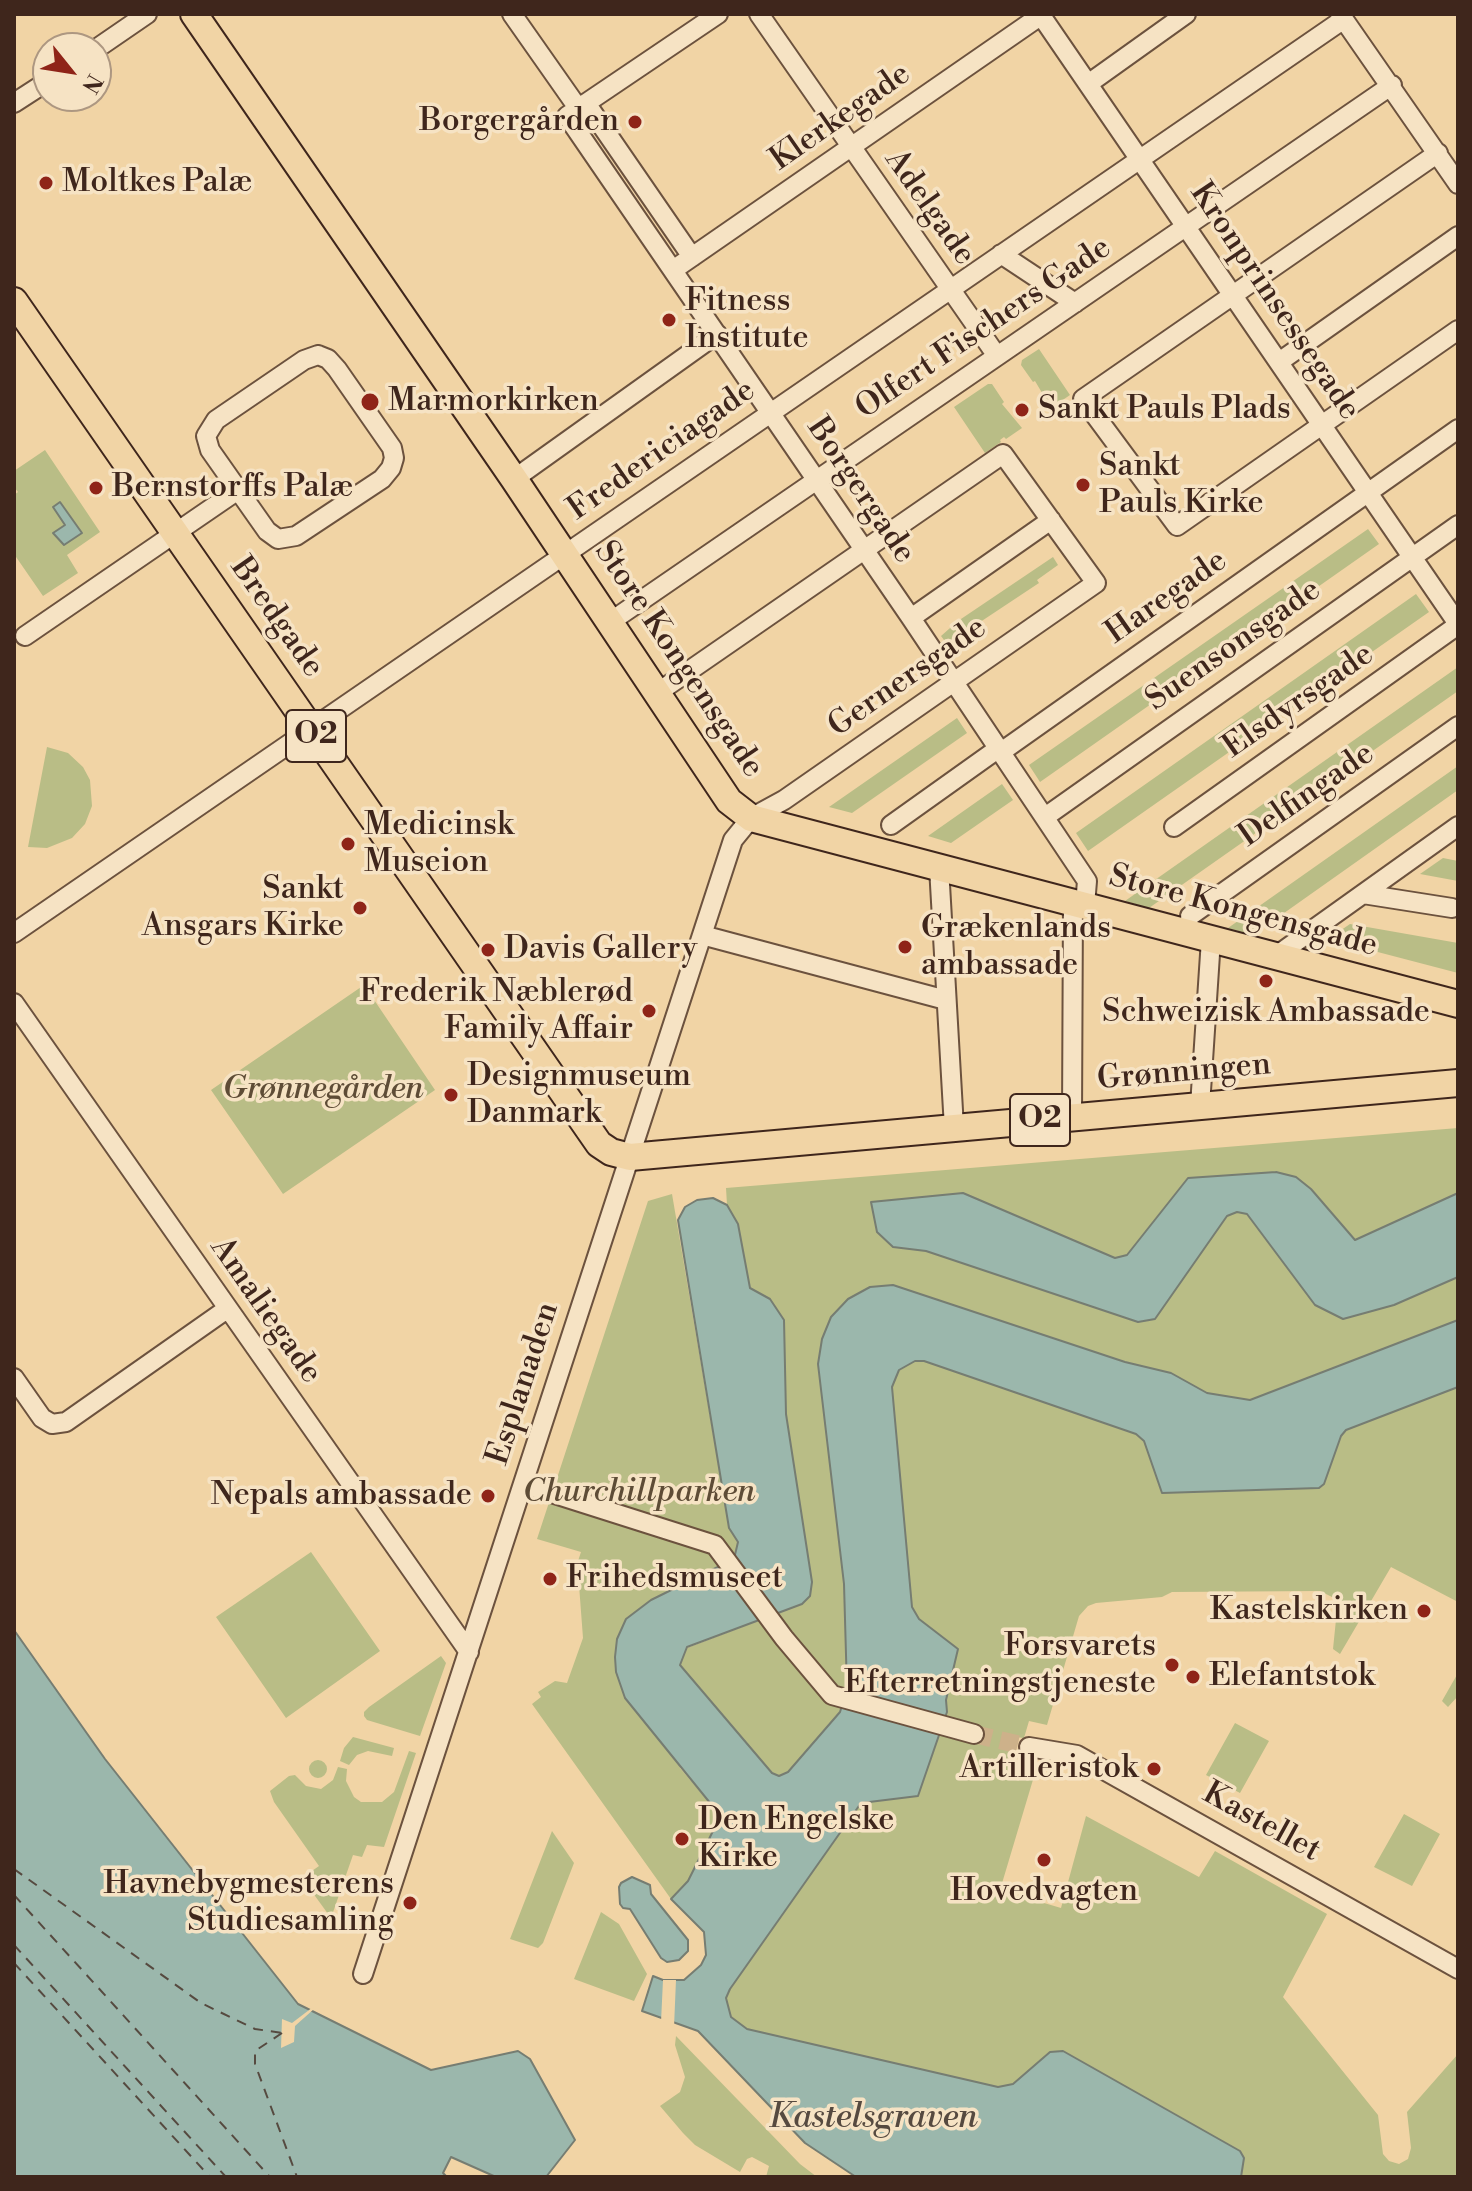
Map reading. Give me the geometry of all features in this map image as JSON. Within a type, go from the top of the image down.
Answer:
[{"type":"main road","name":"Store Kongensgade","points":[[194,14],[565,554],[729,801],[751,818],[1458,1004]]},
{"type":"main road","name":"Bredgade","points":[[14,301],[599,1144],[611,1152],[630,1157]]},
{"type":"main road","name":"Grønningen","points":[[630,1157],[1458,1083]]},
{"type":"street","points":[[112,38],[147,14]]},
{"type":"street","name":"Borgergade","points":[[512,14],[577,109],[692,257]]},
{"type":"street","points":[[577,109],[718,14]]},
{"type":"street","name":"Adelgade","points":[[759,14],[997,356]]},
{"type":"street","name":"Klerkegade","points":[[673,270],[1042,14]]},
{"type":"street","name":"Kronprinsessegade","points":[[1042,14],[1458,625]]},
{"type":"street","points":[[1088,84],[1186,14]]},
{"type":"street","points":[[1342,16],[1458,184]]},
{"type":"street","name":"Fredericiagade","points":[[14,933],[1140,159],[1342,16]]},
{"type":"street","name":"Olfert Fischers Gade","points":[[610,622],[1392,85]]},
{"type":"street","points":[[14,103],[32,91]]},
{"type":"street","name":"Borgergade","points":[[577,109],[673,270],[1087,881],[1079,904],[1072,1117]]},
{"type":"street","points":[[1438,153],[1083,399],[1177,526],[1458,330]]},
{"type":"street","points":[[1279,362],[1458,236]]},
{"type":"street","points":[[1001,254],[1075,303]]},
{"type":"street","points":[[514,479],[717,334]]},
{"type":"street","points":[[309,357],[324,357],[337,369],[394,454],[388,473],[296,536],[283,540],[267,531],[238,490],[210,450],[208,430],[216,420],[309,357]]},
{"type":"street","name":"Haregade","points":[[891,825],[1458,429]]},
{"type":"street","points":[[657,693],[1003,454],[1051,520],[911,618]]},
{"type":"street","points":[[25,636],[238,490]]},
{"type":"street","name":"Gernersgade","points":[[751,818],[784,800],[1096,583],[1051,520]]},
{"type":"street","name":"Suensonsgade","points":[[1045,817],[1458,525]]},
{"type":"street","name":"Elsdyrsgade","points":[[1174,827],[1458,625]]},
{"type":"street","name":"Delfingade","points":[[1190,916],[1458,726]]},
{"type":"street","name":"Esplanaden","points":[[363,1974],[733,840],[751,818]]},
{"type":"street","points":[[1276,956],[1458,826]]},
{"type":"street","points":[[939,867],[954,1128]]},
{"type":"street","points":[[1363,894],[1452,908]]},
{"type":"street","points":[[702,935],[946,1000]]},
{"type":"street","points":[[1200,1106],[1211,939]]},
{"type":"street","name":"Amaliegade","points":[[14,1003],[469,1652]]},
{"type":"street","points":[[14,1378],[42,1418],[52,1424],[66,1422],[227,1309]]},
{"type":"street","points":[[523,1484],[715,1545],[832,1695],[974,1734]]},
{"type":"street","name":"Kastellet","points":[[1029,1747],[1077,1755],[1458,1969]]},
{"type":"green space","points":[[1039,349],[1070,395],[1051,408],[1021,365],[1022,360]]},
{"type":"green space","points":[[992,384],[1004,402],[1002,404],[1022,428],[1006,439],[1004,437],[985,453],[954,407]]},
{"type":"green space","points":[[45,450],[100,532],[67,555],[78,573],[43,596],[14,554],[14,495],[18,492],[14,487],[14,471]]},
{"type":"green space","points":[[1368,529],[1379,544],[1040,782],[1029,765]]},
{"type":"green space","points":[[1053,557],[1058,565],[1037,580],[1039,583],[947,644],[941,636],[958,621]]},
{"type":"green space","points":[[1416,594],[1429,612],[1088,851],[1076,833]]},
{"type":"green space","points":[[1458,667],[1458,691],[1149,908],[1125,901]]},
{"type":"green space","points":[[957,718],[967,733],[852,813],[829,807]]},
{"type":"green space","points":[[47,747],[68,753],[83,767],[90,780],[92,806],[85,824],[72,838],[47,848],[28,847]]},
{"type":"green space","points":[[1458,766],[1458,790],[1253,935],[1228,928]]},
{"type":"green space","points":[[1002,784],[1013,800],[951,843],[928,836]]},
{"type":"green space","points":[[1443,858],[1458,861],[1458,881],[1420,874]]},
{"type":"green space","points":[[1350,924],[1458,943],[1458,973],[1328,939]]},
{"type":"green space","name":"Grønnegården","points":[[364,985],[435,1090],[283,1194],[211,1090]]},
{"type":"green space","points":[[1458,1128],[1458,1193],[1355,1240],[1311,1188],[1188,1178],[1127,1255],[1115,1258],[963,1193],[872,1202],[893,1247],[926,1251],[1138,1322],[1227,1216],[1237,1212],[1247,1214],[1315,1305],[1343,1319],[1394,1305],[1458,1277],[1458,1320],[1250,1400],[1207,1393],[1171,1373],[1125,1362],[893,1285],[818,1364],[844,1584],[847,1690],[840,1712],[788,1772],[779,1776],[772,1773],[680,1666],[687,1648],[802,1604],[786,1414],[784,1320],[770,1299],[750,1288],[738,1224],[727,1205],[726,1188]]},
{"type":"green space","name":"Churchillparken","points":[[672,1194],[729,1528],[738,1541],[734,1559],[651,1600],[680,1768],[719,1814],[688,1881],[671,1899],[532,1704],[541,1697],[538,1692],[555,1681],[567,1683],[583,1638],[579,1585],[571,1582],[581,1552],[537,1539],[648,1201]]},
{"type":"green space","points":[[915,1361],[924,1361],[1136,1434],[1144,1441],[1324,1484],[1346,1430],[1458,1387],[1458,1602],[1391,1567],[1340,1654],[1333,1649],[1338,1600],[1320,1591],[1172,1592],[1162,1597],[1088,1606],[1079,1616],[1047,1725],[1029,1721],[1024,1738],[1015,1737],[1012,1750],[1019,1752],[1015,1768],[1035,1773],[1000,1890],[1061,1908],[1086,1816],[1199,1877],[1215,1851],[1327,1914],[1283,1997],[1378,2115],[1383,2154],[1389,2161],[1399,2164],[1408,2159],[1411,2148],[1407,2112],[1458,2054],[1458,2177],[1241,2177],[1244,2158],[1050,2052],[1013,2084],[998,2087],[747,2029],[731,2017],[726,1998],[730,1989],[861,1803],[918,1796],[947,1712],[946,1700],[958,1649],[919,1619],[912,1607],[892,1387],[899,1370]]},
{"type":"green space","points":[[311,1552],[380,1651],[286,1718],[216,1617]]},
{"type":"green space","points":[[441,1656],[446,1663],[420,1736],[367,1720],[364,1712],[369,1707]]},
{"type":"green space","points":[[1458,1673],[1458,1696],[1448,1707],[1442,1701]]},
{"type":"green space","points":[[1235,1723],[1269,1741],[1240,1793],[1206,1775]]},
{"type":"green space","points":[[353,1737],[394,1748],[392,1756],[368,1751],[357,1755],[349,1765],[340,1761],[344,1748]]},
{"type":"green space","points":[[409,1751],[416,1753],[384,1847],[367,1845],[362,1857],[353,1855],[331,1918],[302,1878],[319,1866],[274,1802],[270,1791],[295,1775],[306,1786],[321,1789],[333,1780],[338,1767],[347,1769],[346,1781],[354,1797],[361,1802],[382,1802],[394,1792]]},
{"type":"green space","points":[[318,1760],[327,1769],[318,1778],[309,1769]]},
{"type":"green space","points":[[1404,1814],[1440,1834],[1412,1886],[1374,1867]]},
{"type":"green space","points":[[552,1831],[574,1863],[543,1943],[538,1948],[510,1939]]},
{"type":"green space","points":[[601,1912],[619,1924],[647,1974],[634,2001],[574,1979]]},
{"type":"green space","points":[[676,2036],[800,2164],[817,2177],[766,2177],[769,2166],[752,2157],[747,2159],[740,2172],[695,2145],[683,2133],[660,2106],[680,2092],[685,2077],[675,2045]]},
{"type":"water","points":[[60,502],[82,533],[64,545],[53,533],[65,525],[53,507]]},
{"type":"water","points":[[1276,1172],[1296,1177],[1311,1189],[1355,1240],[1458,1193],[1458,1277],[1394,1305],[1343,1319],[1315,1305],[1247,1214],[1237,1212],[1227,1216],[1155,1319],[1138,1322],[926,1251],[893,1247],[877,1232],[871,1202],[963,1193],[1115,1258],[1127,1255],[1188,1178]]},
{"type":"water","name":"Kastelsgraven","points":[[713,1198],[727,1205],[738,1224],[750,1288],[770,1299],[784,1320],[786,1414],[812,1582],[810,1596],[802,1604],[687,1647],[680,1665],[772,1773],[779,1776],[788,1772],[840,1712],[847,1690],[844,1584],[818,1364],[822,1339],[831,1317],[848,1299],[870,1287],[893,1285],[1125,1362],[1171,1373],[1207,1393],[1250,1400],[1458,1320],[1458,1387],[1346,1430],[1324,1484],[1319,1488],[1162,1493],[1144,1441],[1136,1434],[924,1361],[915,1361],[899,1370],[892,1387],[912,1607],[919,1619],[958,1649],[946,1700],[947,1712],[918,1796],[861,1803],[726,1998],[731,2017],[747,2029],[998,2087],[1013,2084],[1050,2052],[1063,2051],[1240,2151],[1244,2158],[1241,2177],[856,2177],[805,2143],[698,2031],[642,2011],[653,1976],[663,1980],[684,1980],[701,1965],[706,1955],[704,1932],[671,1899],[688,1881],[719,1819],[719,1814],[625,1698],[616,1672],[615,1657],[617,1639],[626,1619],[651,1600],[734,1559],[738,1542],[729,1528],[678,1220],[685,1207],[697,1200]]},
{"type":"water","points":[[14,1630],[105,1759],[298,2004],[431,2070],[518,2051],[530,2059],[575,2140],[546,2177],[496,2177],[451,2157],[443,2173],[447,2177],[14,2177]]},
{"type":"water","points":[[632,1877],[650,1885],[651,1894],[688,1940],[688,1951],[679,1960],[667,1962],[661,1958],[630,1909],[620,1904],[619,1887]]},
{"type":"pier","points":[[663,1980],[676,1980],[674,2027],[661,2022]]},
{"type":"pier","points":[[313,2007],[295,2026],[294,2042],[281,2048],[282,2019],[292,2023]]},
{"type":"ferry route","points":[[14,1869],[201,2003],[255,2029],[283,2033]]},
{"type":"ferry route","points":[[14,1895],[270,2177]]},
{"type":"ferry route","points":[[14,1945],[226,2177]]},
{"type":"ferry route","points":[[14,1963],[210,2177]]},
{"type":"ferry route","points":[[282,2033],[255,2051],[255,2064],[297,2177]]},
{"type":"tunnel","points":[[974,1734],[1029,1747]]},
{"type":"place","name":"Borgergården","points":[[635,122]]},
{"type":"place","name":"Moltkes Palæ","points":[[46,183]]},
{"type":"place","name":"Fitness Institute","points":[[669,320]]},
{"type":"place","name":"Marmorkirken","points":[[370,402]]},
{"type":"place","name":"Sankt Pauls Plads","points":[[1022,410]]},
{"type":"place","name":"Sankt Pauls Kirke","points":[[1083,485]]},
{"type":"place","name":"Bernstorffs Palæ","points":[[96,488]]},
{"type":"place","name":"Medicinsk Museion","points":[[348,844]]},
{"type":"place","name":"Sankt Ansgars Kirke","points":[[360,908]]},
{"type":"place","name":"Grækenlands ambassade","points":[[905,947]]},
{"type":"place","name":"Davis Gallery","points":[[488,950]]},
{"type":"place","name":"Schweizisk Ambassade","points":[[1266,981]]},
{"type":"place","name":"Frederik Næblerød Family Affair","points":[[649,1011]]},
{"type":"place","name":"Designmuseum Danmark","points":[[451,1095]]},
{"type":"place","name":"Nepals ambassade","points":[[488,1496]]},
{"type":"place","name":"Frihedsmuseet","points":[[550,1579]]},
{"type":"place","name":"Kastelskirken","points":[[1424,1611]]},
{"type":"place","name":"Forsvarets Efterretningstjeneste","points":[[1172,1665]]},
{"type":"place","name":"Elefantstok","points":[[1193,1677]]},
{"type":"place","name":"Artilleristok","points":[[1154,1769]]},
{"type":"place","name":"Den Engelske Kirke","points":[[682,1839]]},
{"type":"place","name":"Hovedvagten","points":[[1044,1860]]},
{"type":"place","name":"Havnebygmesterens Studiesamling","points":[[410,1903]]}]
